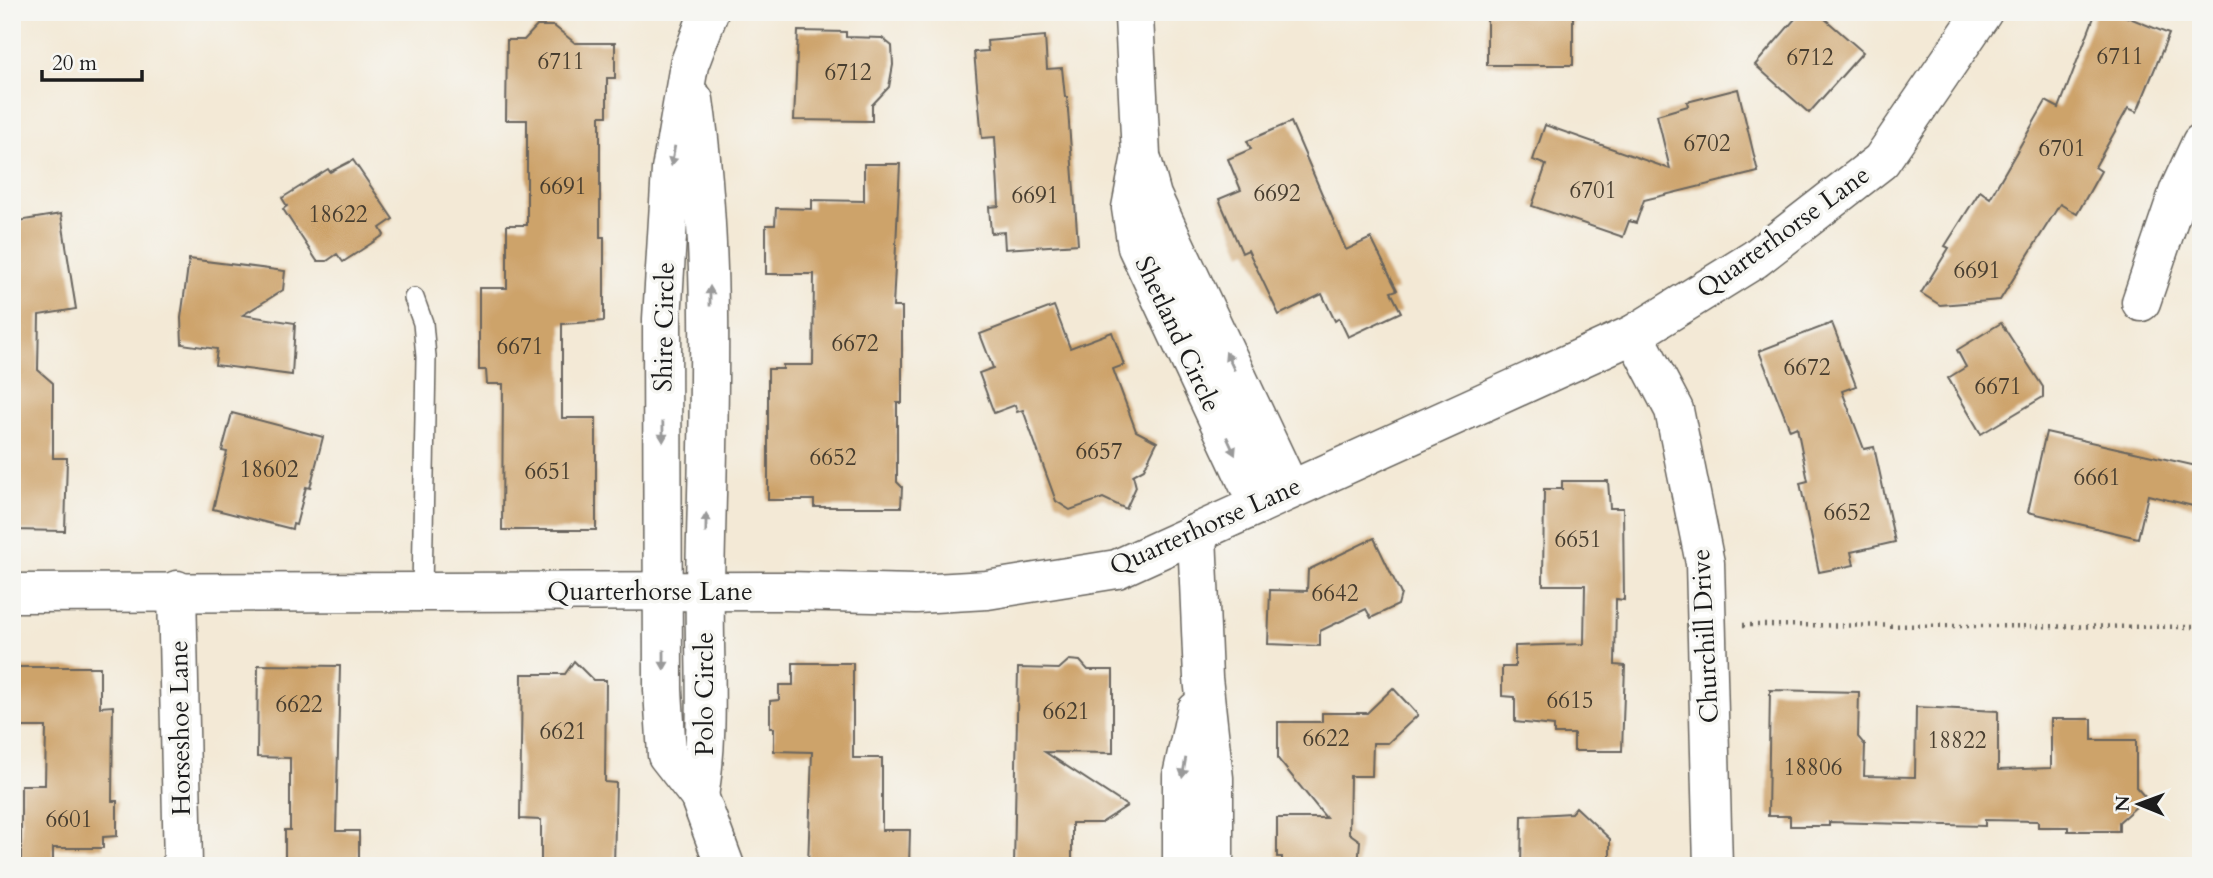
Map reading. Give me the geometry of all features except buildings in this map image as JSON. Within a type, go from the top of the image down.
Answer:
[{"type":"street","name":"Shire Circle","points":[[664,592],[662,319],[671,170],[689,65],[709,12]]},
{"type":"street","name":"Quarterhorse Lane","points":[[12,593],[177,590],[916,594],[987,590],[1117,569],[1634,334],[1755,259],[1881,161],[1983,12]]},
{"type":"street","name":"Shetland Circle","points":[[1134,16],[1141,155],[1152,196],[1274,497]]},
{"type":"street","name":"Shire Circle","points":[[689,65],[704,169],[710,262],[705,592]]},
{"type":"street","points":[[2141,302],[2179,190],[2201,143]]},
{"type":"street","name":"Churchill Drive","points":[[1634,334],[1674,410],[1705,564],[1713,866]]},
{"type":"street","points":[[1197,534],[1203,678],[1214,778],[1214,866]]},
{"type":"street","name":"Horseshoe Lane","points":[[177,590],[183,866]]},
{"type":"street","name":"Polo Circle","points":[[664,592],[663,690],[667,755],[699,796],[725,866]]},
{"type":"street","name":"Polo Circle","points":[[699,796],[707,752],[705,592]]},
{"type":"street","points":[[1182,866],[1182,776],[1203,678]]},
{"type":"lane","points":[[414,298],[423,323],[426,357],[422,592]]},
{"type":"path","points":[[1708,625],[2201,627]]}]
